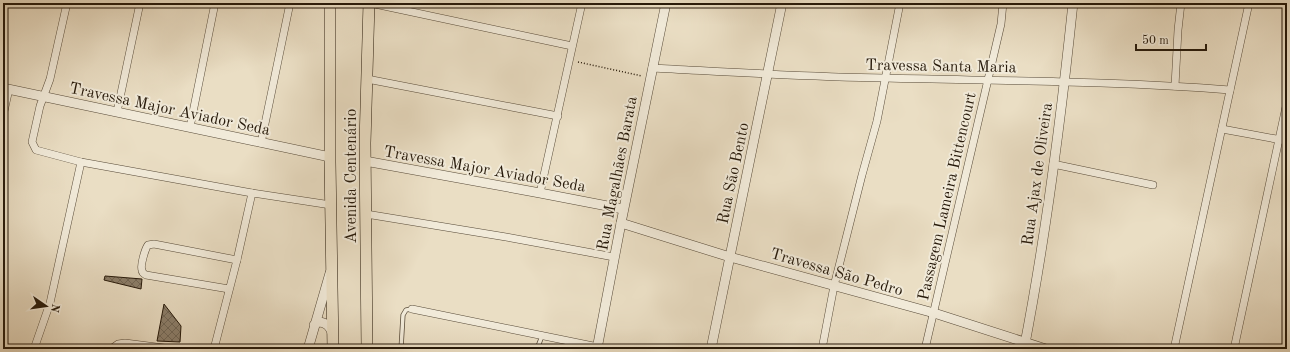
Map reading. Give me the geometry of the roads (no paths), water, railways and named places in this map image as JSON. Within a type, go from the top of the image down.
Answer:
[{"type":"main road","name":"Avenida Centenário","points":[[330,3],[330,157],[333,349]]},
{"type":"main road","name":"Avenida Centenário","points":[[367,349],[365,161],[369,3]]},
{"type":"street","points":[[67,3],[50,79],[40,106],[32,142],[34,148],[39,152],[81,162],[331,205]]},
{"type":"street","points":[[117,112],[140,3]]},
{"type":"street","points":[[190,128],[215,3]]},
{"type":"street","points":[[261,143],[290,3]]},
{"type":"street","points":[[369,3],[572,46]]},
{"type":"street","points":[[540,193],[582,3]]},
{"type":"street","name":"Rua Magalhães Barata","points":[[597,348],[623,209],[666,3]]},
{"type":"street","name":"Rua São Bento","points":[[711,349],[782,3]]},
{"type":"street","points":[[822,349],[834,286],[860,181],[877,121],[900,3]]},
{"type":"street","name":"Passagem Lameira Bittencourt","points":[[925,349],[1001,24],[1003,3]]},
{"type":"street","name":"Rua Ajax de Oliveira","points":[[1024,346],[1065,81],[1073,3]]},
{"type":"street","points":[[1175,86],[1181,3]]},
{"type":"street","points":[[1174,349],[1249,3]]},
{"type":"street","name":"Travessa Santa Maria","points":[[651,73],[767,74],[886,78],[1065,81],[1230,90]]},
{"type":"street","points":[[367,79],[558,116]]},
{"type":"street","points":[[3,116],[6,89]]},
{"type":"street","name":"Travessa Major Aviador Seda","points":[[6,89],[330,157]]},
{"type":"street","points":[[1234,349],[1283,140],[1287,102]]},
{"type":"street","points":[[1222,129],[1283,140]]},
{"type":"street","name":"Travessa Major Aviador Seda","points":[[365,161],[623,209]]},
{"type":"street","points":[[34,349],[50,303],[81,162]]},
{"type":"street","points":[[1053,164],[1153,185]]},
{"type":"street","points":[[214,349],[237,260],[252,192]]},
{"type":"street","points":[[366,214],[506,237],[614,258]]},
{"type":"street","name":"Travessa São Pedro","points":[[621,223],[730,257],[934,313],[1024,346],[1046,349]]},
{"type":"street","points":[[229,289],[146,275],[142,272],[141,268],[145,248],[148,245],[154,244],[237,260]]},
{"type":"street","points":[[308,349],[332,266]]},
{"type":"street","points":[[412,309],[542,335],[597,348]]},
{"type":"street","points":[[314,325],[318,322],[326,323],[333,334]]},
{"type":"street","points":[[111,349],[118,344],[125,343],[172,349]]},
{"type":"lane","points":[[401,349],[403,315],[406,310],[412,309]]},
{"type":"lane","points":[[537,349],[542,335]]}]
